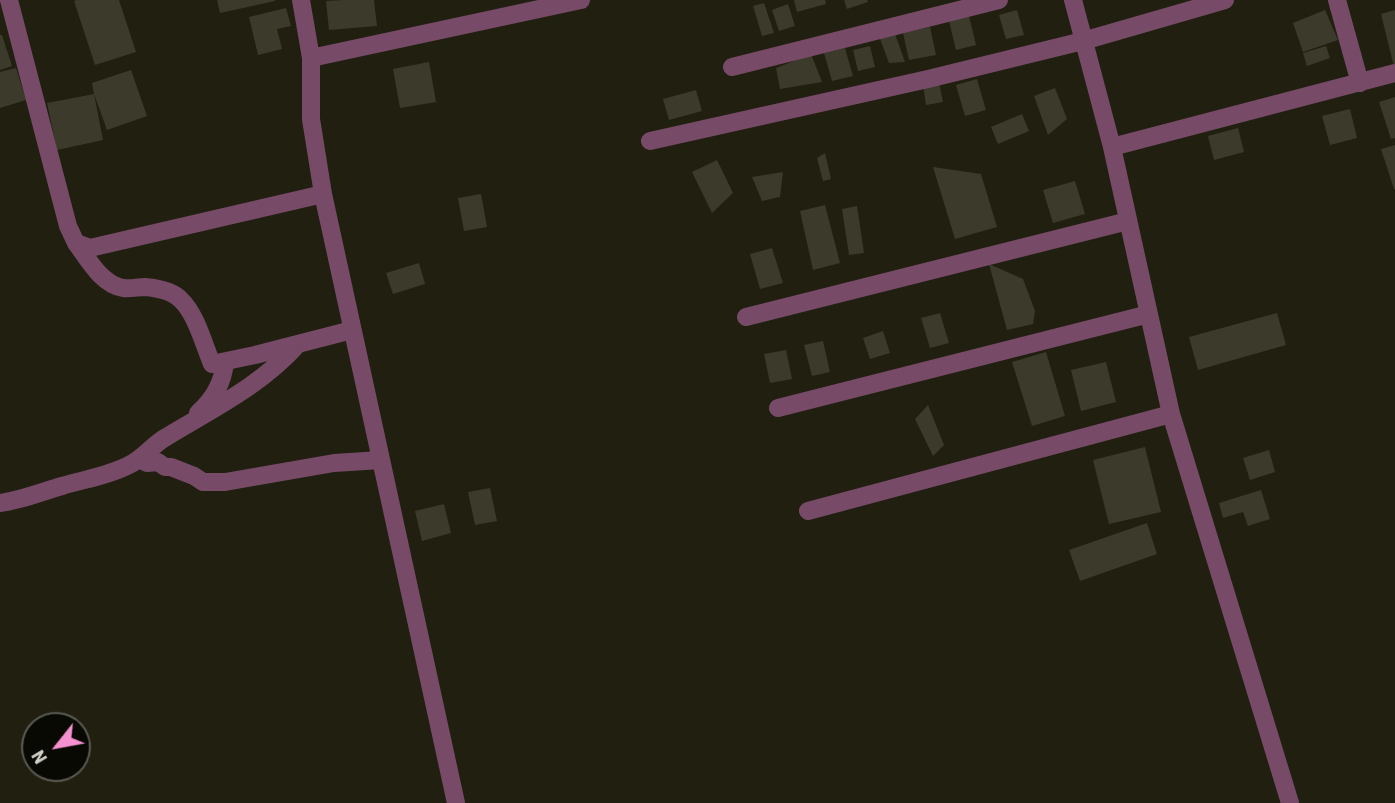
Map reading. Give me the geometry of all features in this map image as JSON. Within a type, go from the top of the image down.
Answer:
[{"type":"street","points":[[9,0],[68,226],[76,243],[96,270],[109,282],[123,288],[147,287],[166,291],[180,298],[191,314],[212,364],[352,330]]},
{"type":"street","points":[[302,0],[311,58],[311,119],[323,194],[456,803]]},
{"type":"street","points":[[311,58],[581,0]]},
{"type":"street","points":[[732,67],[999,0]]},
{"type":"street","points":[[1073,0],[1112,148],[1171,414],[1290,803]]},
{"type":"street","points":[[650,141],[928,79],[1083,41],[1225,0]]},
{"type":"street","points":[[1337,0],[1360,83]]},
{"type":"street","points":[[1112,148],[1395,73]]},
{"type":"street","points":[[76,243],[90,248],[323,194]]},
{"type":"street","points":[[746,317],[1128,221]]},
{"type":"street","points":[[778,408],[1149,314]]},
{"type":"street","points":[[0,503],[96,479],[129,465],[268,373],[299,344]]},
{"type":"street","points":[[190,423],[208,404],[223,379],[225,362]]},
{"type":"street","points":[[808,511],[1171,414]]},
{"type":"street","points":[[139,459],[147,463],[158,462],[203,482],[225,482],[343,462],[381,460]]},
{"type":"building","points":[[119,0],[136,52],[95,65],[74,1]]},
{"type":"building","points":[[217,0],[275,0],[275,1],[220,13]]},
{"type":"building","points":[[374,0],[377,26],[329,30],[326,1]]},
{"type":"building","points":[[794,0],[825,0],[826,4],[797,12]]},
{"type":"building","points":[[844,0],[867,0],[868,2],[847,9]]},
{"type":"building","points":[[764,3],[774,33],[762,36],[753,6]]},
{"type":"building","points":[[788,4],[795,26],[779,31],[772,10]]},
{"type":"building","points":[[286,8],[291,26],[277,29],[282,49],[258,55],[249,17]]},
{"type":"building","points":[[1017,10],[1024,35],[1006,39],[999,15]]},
{"type":"building","points":[[1325,10],[1338,40],[1303,52],[1293,23]]},
{"type":"building","points":[[1395,10],[1395,67],[1394,67],[1381,14]]},
{"type":"building","points":[[969,16],[976,45],[956,50],[949,21]]},
{"type":"building","points":[[930,27],[936,55],[909,60],[903,33]]},
{"type":"building","points":[[894,31],[905,62],[889,63],[879,36]]},
{"type":"building","points":[[0,35],[12,66],[0,70]]},
{"type":"building","points":[[870,46],[875,67],[858,71],[853,50]]},
{"type":"building","points":[[1326,46],[1330,58],[1307,66],[1303,53]]},
{"type":"building","points":[[845,48],[853,76],[832,81],[824,53]]},
{"type":"building","points":[[811,54],[822,82],[780,89],[776,68]]},
{"type":"building","points":[[429,62],[436,102],[400,108],[393,69]]},
{"type":"building","points":[[16,68],[26,100],[0,108],[0,72]]},
{"type":"building","points":[[131,70],[147,116],[107,130],[92,83]]},
{"type":"building","points":[[977,79],[986,110],[965,116],[956,85]]},
{"type":"building","points":[[939,82],[943,102],[926,105],[923,85]]},
{"type":"building","points":[[1055,88],[1067,119],[1048,135],[1034,96]]},
{"type":"building","points":[[696,90],[702,111],[669,120],[663,99]]},
{"type":"building","points":[[94,94],[103,140],[57,150],[47,103]]},
{"type":"building","points":[[1395,97],[1395,138],[1391,139],[1379,102]]},
{"type":"building","points":[[1350,109],[1357,138],[1330,145],[1322,116]]},
{"type":"building","points":[[1022,114],[1029,131],[998,144],[991,127]]},
{"type":"building","points":[[1238,128],[1244,152],[1214,160],[1208,136]]},
{"type":"building","points":[[1395,145],[1395,189],[1394,189],[1381,149]]},
{"type":"building","points":[[825,153],[831,179],[823,181],[817,158]]},
{"type":"building","points":[[717,160],[733,193],[712,213],[692,172]]},
{"type":"building","points":[[933,167],[981,174],[997,227],[955,239]]},
{"type":"building","points":[[783,172],[780,197],[762,201],[752,177]]},
{"type":"building","points":[[1075,181],[1085,214],[1053,223],[1043,190]]},
{"type":"building","points":[[481,194],[487,227],[464,231],[458,198]]},
{"type":"building","points":[[825,205],[840,263],[813,270],[800,211]]},
{"type":"building","points":[[857,206],[864,253],[849,255],[842,209]]},
{"type":"building","points":[[772,248],[783,283],[760,289],[750,254]]},
{"type":"building","points":[[419,263],[425,284],[393,294],[386,273]]},
{"type":"building","points":[[989,264],[1023,279],[1035,311],[1033,324],[1007,330]]},
{"type":"building","points":[[940,313],[949,343],[930,348],[921,318]]},
{"type":"building","points":[[1277,313],[1286,345],[1198,370],[1189,337]]},
{"type":"building","points":[[883,331],[890,353],[870,359],[863,338]]},
{"type":"building","points":[[823,341],[830,372],[812,376],[804,345]]},
{"type":"building","points":[[786,350],[792,379],[770,383],[764,354]]},
{"type":"building","points":[[1046,352],[1065,416],[1032,426],[1012,362]]},
{"type":"building","points":[[1106,362],[1116,402],[1081,411],[1071,370]]},
{"type":"building","points":[[928,405],[944,445],[933,456],[915,419]]},
{"type":"building","points":[[1145,447],[1161,512],[1109,524],[1093,460]]},
{"type":"building","points":[[1269,450],[1275,472],[1250,480],[1243,458]]},
{"type":"building","points":[[490,488],[497,521],[475,525],[468,492]]},
{"type":"building","points":[[1261,490],[1270,519],[1248,526],[1243,512],[1223,518],[1219,503]]},
{"type":"building","points":[[444,504],[451,533],[422,541],[415,511]]},
{"type":"building","points":[[1147,523],[1157,554],[1080,581],[1069,550]]}]
